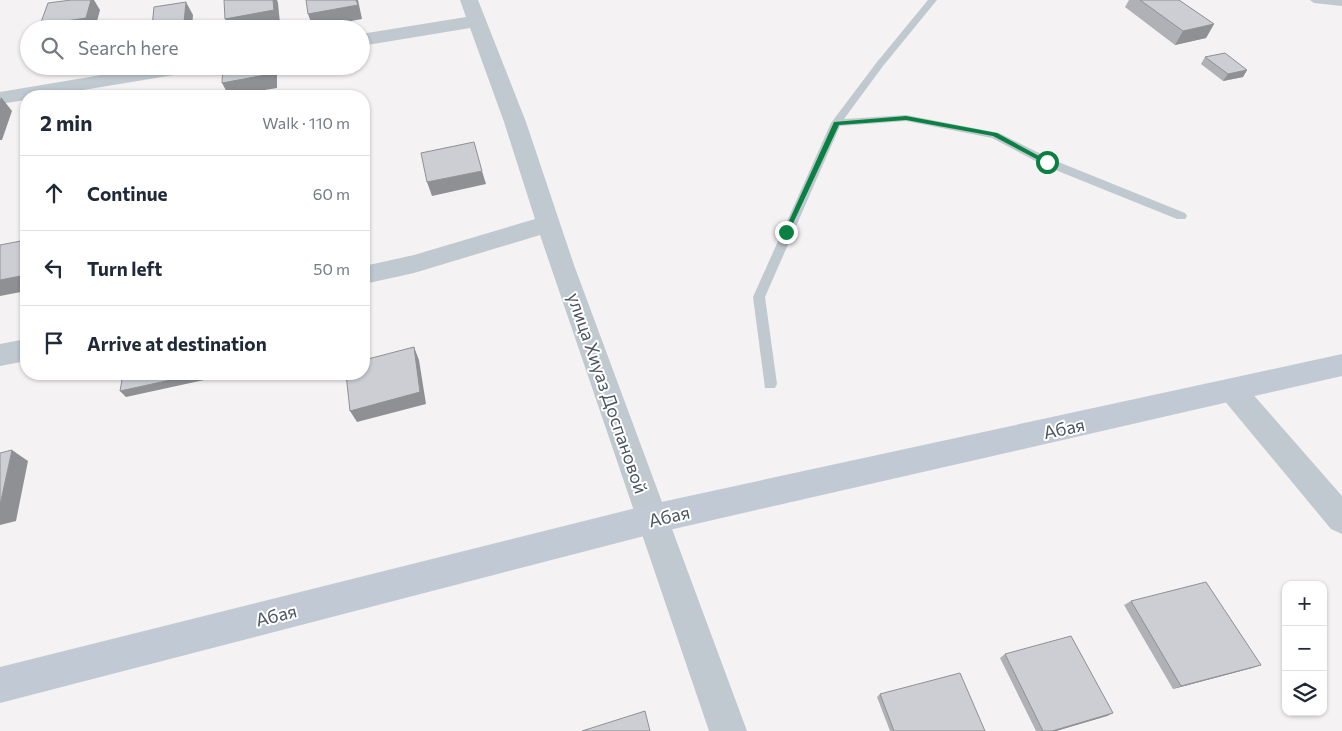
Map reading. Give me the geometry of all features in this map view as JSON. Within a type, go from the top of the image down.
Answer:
[{"type":"street","name":"улица Хиуаз Доспановой","points":[[469,0],[515,122],[548,224],[728,731]]},
{"type":"street","points":[[370,39],[477,21]]},
{"type":"street","points":[[48,90],[138,75]]},
{"type":"street","points":[[0,98],[20,95]]},
{"type":"street","points":[[370,274],[414,264],[548,224]]},
{"type":"street","points":[[0,355],[20,351]]},
{"type":"street","name":"Абая","points":[[0,685],[652,519],[1342,365]]},
{"type":"street","points":[[1233,390],[1342,519]]},
{"type":"lane","points":[[770,384],[759,297],[786,232],[836,123],[880,64],[933,0]]},
{"type":"lane","points":[[1314,0],[1342,3]]},
{"type":"lane","points":[[836,123],[906,118],[994,135],[1047,162],[1180,216]]},
{"type":"building","points":[[91,0],[86,18],[73,20],[42,20],[48,3]]},
{"type":"building","points":[[224,0],[273,0],[274,10],[225,19]]},
{"type":"building","points":[[306,0],[356,0],[358,5],[308,14]]},
{"type":"building","points":[[1140,0],[1179,0],[1214,24],[1183,31]]},
{"type":"building","points":[[186,2],[184,20],[153,20],[154,7]]},
{"type":"building","points":[[1225,53],[1247,70],[1228,74],[1205,57]]},
{"type":"building","points":[[222,75],[266,75],[222,83]]},
{"type":"building","points":[[474,142],[482,171],[427,182],[421,153]]},
{"type":"building","points":[[20,241],[20,276],[0,280],[0,245]]},
{"type":"building","points":[[414,347],[420,392],[350,411],[347,380],[370,380],[370,358]]},
{"type":"building","points":[[122,380],[170,380],[120,391]]},
{"type":"building","points":[[12,450],[0,505],[0,453]]},
{"type":"building","points":[[1206,582],[1261,665],[1181,686],[1131,601]]},
{"type":"building","points":[[1071,636],[1113,713],[1052,731],[1043,731],[1005,654]]},
{"type":"building","points":[[960,673],[985,731],[894,731],[880,694]]},
{"type":"building","points":[[645,711],[650,731],[582,731]]},
{"type":"route","points":[[786,232],[836,123],[906,118],[994,135],[1047,162]]}]
